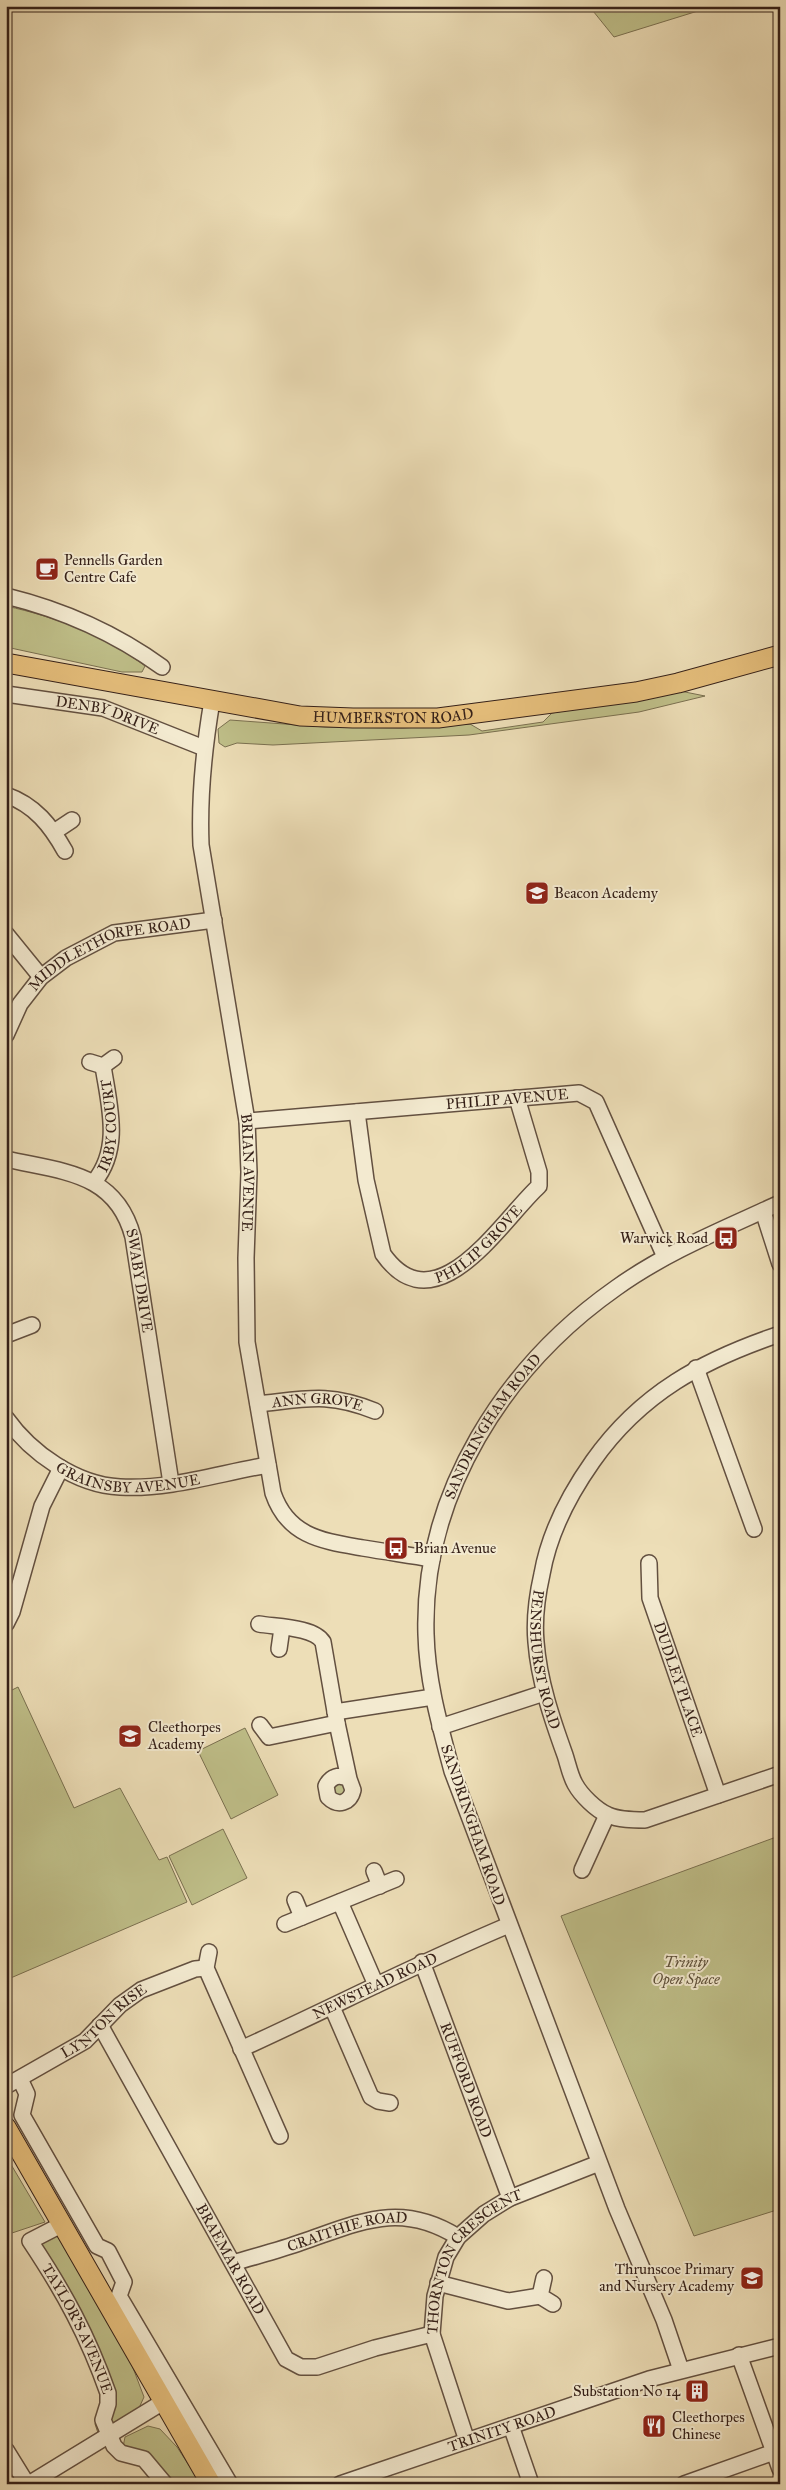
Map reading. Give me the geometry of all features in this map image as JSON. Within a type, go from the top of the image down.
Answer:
[{"type":"main road","name":"HUMBERSTON ROAD","points":[[6,663],[300,716],[438,718],[636,692],[678,683],[780,655]]},
{"type":"main road","points":[[6,2127],[211,2484]]},
{"type":"street","points":[[6,596],[93,624],[162,667]]},
{"type":"street","name":"DENBY DRIVE","points":[[6,694],[103,708],[204,748]]},
{"type":"street","name":"BRIAN AVENUE","points":[[212,701],[204,748],[200,823],[201,845],[247,1122],[249,1172],[246,1258],[247,1342],[268,1465],[277,1505],[292,1524],[303,1532],[326,1541],[432,1559]]},
{"type":"street","points":[[6,796],[33,809],[54,832],[66,851]]},
{"type":"street","points":[[54,832],[72,820]]},
{"type":"street","name":"MIDDLETHORPE ROAD","points":[[6,1035],[20,1004],[41,977],[66,958],[114,933],[214,920]]},
{"type":"street","points":[[6,934],[41,977]]},
{"type":"street","name":"IRBY COURT","points":[[94,1182],[103,1171],[112,1142],[112,1126],[102,1062]]},
{"type":"street","name":"PHILIP AVENUE","points":[[247,1122],[579,1093],[596,1102],[665,1257]]},
{"type":"street","name":"PHILIP GROVE","points":[[357,1112],[366,1180],[383,1254],[390,1264],[410,1277],[432,1280],[452,1273],[469,1261],[539,1186],[539,1172],[517,1098]]},
{"type":"street","name":"SWABY DRIVE","points":[[6,1159],[94,1182],[120,1205],[129,1219],[171,1483]]},
{"type":"street","name":"SANDRINGHAM ROAD","points":[[681,2370],[664,2320],[599,2163],[452,1771],[433,1697],[426,1633],[432,1559],[445,1509],[457,1479],[485,1424],[501,1400],[535,1357],[574,1319],[616,1287],[665,1257],[780,1203]]},
{"type":"street","points":[[763,1211],[780,1264]]},
{"type":"street","points":[[6,1335],[32,1325]]},
{"type":"street","name":"PENSHURST ROAD","points":[[780,1334],[738,1348],[696,1368],[656,1394],[619,1429],[594,1461],[561,1516],[542,1573],[537,1608],[536,1642],[544,1693],[575,1784],[590,1802],[607,1815],[645,1820],[780,1774]]},
{"type":"street","points":[[696,1368],[754,1529]]},
{"type":"street","name":"ANN GROVE","points":[[258,1404],[326,1397],[356,1404],[375,1411]]},
{"type":"street","name":"GRAINSBY AVENUE","points":[[6,1418],[28,1444],[61,1468],[91,1482],[121,1488],[171,1483],[268,1465]]},
{"type":"street","points":[[6,1624],[12,1612],[42,1506],[61,1468]]},
{"type":"street","name":"DUDLEY PLACE","points":[[649,1563],[650,1598],[718,1795]]},
{"type":"street","points":[[259,1624],[307,1631],[321,1638],[325,1647],[348,1780]]},
{"type":"street","points":[[279,1649],[282,1628]]},
{"type":"street","points":[[440,1727],[544,1693]]},
{"type":"street","points":[[260,1725],[269,1737],[336,1718],[433,1697]]},
{"type":"street","points":[[582,1870],[607,1815]]},
{"type":"street","points":[[374,1871],[380,1886]]},
{"type":"street","points":[[284,1924],[396,1879]]},
{"type":"street","points":[[295,1900],[302,1917]]},
{"type":"street","points":[[340,1902],[376,1985]]},
{"type":"street","name":"NEWSTEAD ROAD","points":[[241,2048],[332,2007],[422,1962],[509,1925]]},
{"type":"street","points":[[210,1952],[206,1968],[280,2136]]},
{"type":"street","name":"RUFFORD ROAD","points":[[422,1962],[510,2198]]},
{"type":"street","name":"LYNTON RISE","points":[[6,2086],[85,2041],[120,2005],[141,1990],[195,1969],[206,1968]]},
{"type":"street","points":[[332,2007],[369,2103],[378,2101],[390,2103]]},
{"type":"street","name":"BRAEMAR ROAD","points":[[100,2025],[286,2359],[301,2367],[317,2368],[375,2348],[432,2334]]},
{"type":"street","points":[[20,2079],[27,2094],[22,2115],[97,2246],[108,2251],[124,2282],[118,2296],[230,2484]]},
{"type":"street","name":"THORNTON CRESCENT","points":[[467,2441],[432,2334],[432,2313],[446,2257],[458,2237],[484,2214],[510,2198],[599,2163]]},
{"type":"street","name":"CRAITHIE ROAD","points":[[233,2263],[302,2242],[359,2221],[377,2218],[396,2217],[427,2221],[440,2226],[458,2237]]},
{"type":"street","name":"TAYLOR'S AVENUE","points":[[61,2225],[30,2241],[60,2287],[84,2331],[108,2393],[108,2404],[103,2420],[108,2434]]},
{"type":"street","points":[[91,2277],[116,2266]]},
{"type":"street","points":[[540,2296],[544,2278]]},
{"type":"street","points":[[438,2283],[508,2301],[540,2296],[554,2304]]},
{"type":"street","name":"TRINITY ROAD","points":[[340,2484],[681,2370],[780,2346]]},
{"type":"street","points":[[739,2356],[780,2469]]},
{"type":"street","points":[[6,2450],[28,2484],[163,2402]]},
{"type":"street","points":[[511,2426],[531,2484]]},
{"type":"street","points":[[108,2434],[114,2446],[121,2453],[144,2459],[165,2484]]},
{"type":"street","points":[[684,2484],[774,2452]]},
{"type":"green space","points":[[589,6],[714,6],[614,37]]},
{"type":"green space","points":[[6,606],[61,622],[96,636],[145,666],[142,672],[122,672],[6,647]]},
{"type":"green space","points":[[680,691],[705,696],[639,712],[469,735],[273,745],[237,743],[225,747],[219,743],[218,729],[230,720],[325,727],[403,728],[470,724],[482,731],[543,722],[552,713]]},
{"type":"green space","points":[[18,1687],[74,1808],[120,1788],[159,1860],[167,1857],[187,1902],[6,1980],[6,1693]]},
{"type":"green space","points":[[245,1728],[278,1795],[231,1819],[198,1751]]},
{"type":"green space","points":[[342,1782],[347,1794],[335,1797],[332,1785]]},
{"type":"green space","points":[[223,1829],[247,1878],[192,1905],[169,1856]]},
{"type":"green space","name":"Trinity Open Space","points":[[779,1836],[780,2209],[694,2236],[561,1916]]},
{"type":"green space","points":[[6,2156],[45,2222],[6,2235]]},
{"type":"green space","points":[[59,2232],[127,2352],[144,2397],[134,2419],[98,2433],[95,2424],[103,2401],[95,2364],[29,2246]]},
{"type":"green space","points":[[148,2426],[160,2429],[177,2447],[201,2484],[170,2484],[123,2447],[125,2437]]},
{"type":"place","name":"Pennells Garden Centre Cafe","points":[[47,569]]},
{"type":"place","name":"Beacon Academy","points":[[537,893]]},
{"type":"place","name":"Warwick Road","points":[[726,1238]]},
{"type":"place","name":"Brian Avenue","points":[[396,1548]]},
{"type":"place","name":"Cleethorpes Academy","points":[[130,1736]]},
{"type":"place","name":"Thrunscoe Primary and Nursery Academy","points":[[752,2278]]},
{"type":"place","name":"Substation No 14","points":[[697,2391]]},
{"type":"place","name":"Cleethorpes Chinese","points":[[654,2426]]}]
